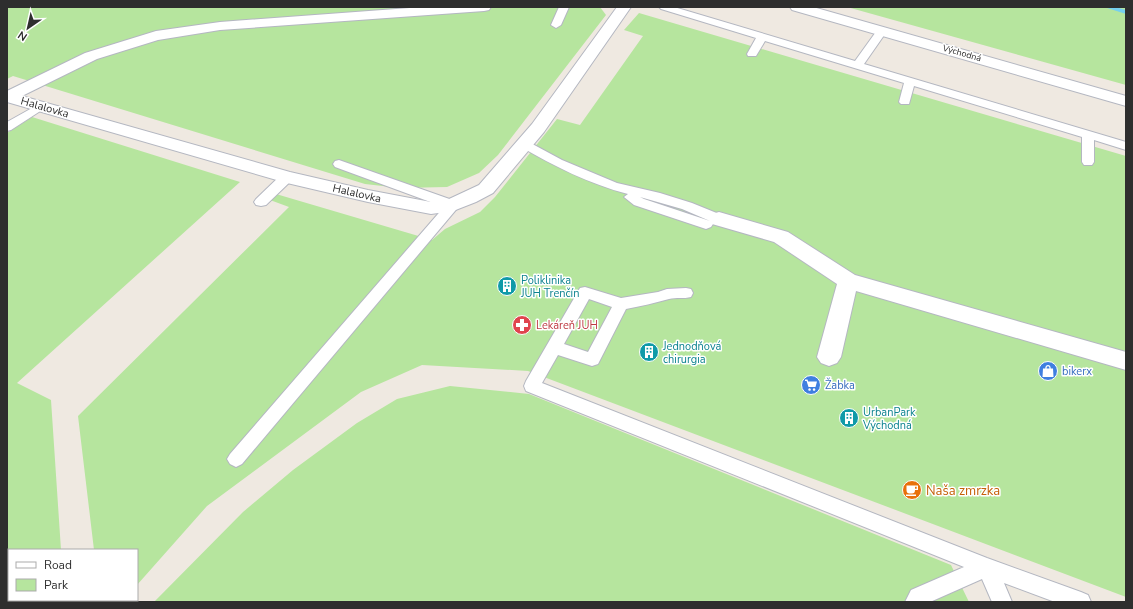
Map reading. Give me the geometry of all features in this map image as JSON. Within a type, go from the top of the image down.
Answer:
[{"type":"street","name":"Halalovka","points":[[7,97],[90,56],[156,36],[220,26],[484,7]]},
{"type":"street","name":"Halalovka","points":[[7,97],[287,177],[368,196],[431,208],[453,205],[486,189],[525,144],[624,7]]},
{"type":"street","name":"Východná","points":[[797,7],[1126,101]]},
{"type":"street","points":[[718,223],[781,236],[848,281],[1126,360]]},
{"type":"street","points":[[829,357],[848,281]]},
{"type":"lane","points":[[556,25],[564,7]]},
{"type":"lane","points":[[664,7],[1126,146]]},
{"type":"lane","points":[[858,65],[882,31]]},
{"type":"lane","points":[[752,54],[763,36]]},
{"type":"lane","points":[[905,102],[910,81]]},
{"type":"lane","points":[[7,127],[41,106]]},
{"type":"lane","points":[[1088,134],[1088,162]]},
{"type":"lane","points":[[525,144],[558,163],[613,186],[639,202],[718,223]]},
{"type":"lane","points":[[236,459],[453,205],[339,164]]},
{"type":"lane","points":[[261,202],[287,177]]},
{"type":"lane","points":[[686,293],[667,294],[661,298],[621,304],[585,292],[532,386],[987,567],[1081,602]]},
{"type":"lane","points":[[554,347],[592,360],[621,304]]},
{"type":"lane","points":[[915,602],[918,597],[987,567]]},
{"type":"lane","points":[[987,567],[1002,602]]},
{"type":"green space","points":[[7,7],[600,7],[606,15],[498,155],[479,173],[447,187],[400,188],[365,184],[13,76],[7,79]]},
{"type":"green space","points":[[847,7],[1126,7],[1126,85]]},
{"type":"green space","points":[[639,13],[1126,156],[1126,597],[528,371],[422,365],[361,392],[207,506],[138,584],[138,549],[94,549],[78,416],[289,207],[270,200],[276,194],[432,240],[445,229],[480,212],[495,197],[557,119],[580,125],[643,36],[624,30]]},
{"type":"green space","points":[[32,117],[240,182],[17,383],[51,400],[61,549],[8,549],[8,601],[64,602],[7,602],[7,133]]},
{"type":"green space","points":[[450,386],[529,394],[951,565],[969,602],[154,602],[243,512],[293,470],[357,423],[397,399]]},
{"type":"waterway","points":[[1107,7],[1126,12]]},
{"type":"place","name":"Poliklinika JUH Trenčín","points":[[507,286]]},
{"type":"place","name":"Lekáreň JUH","points":[[522,325]]},
{"type":"place","name":"Jednodňová chirurgia","points":[[649,352]]},
{"type":"place","name":"bikerx","points":[[1048,371]]},
{"type":"place","name":"Žabka","points":[[811,385]]},
{"type":"place","name":"UrbanPark Východná","points":[[849,418]]},
{"type":"place","name":"Naša zmrzka","points":[[912,490]]}]
